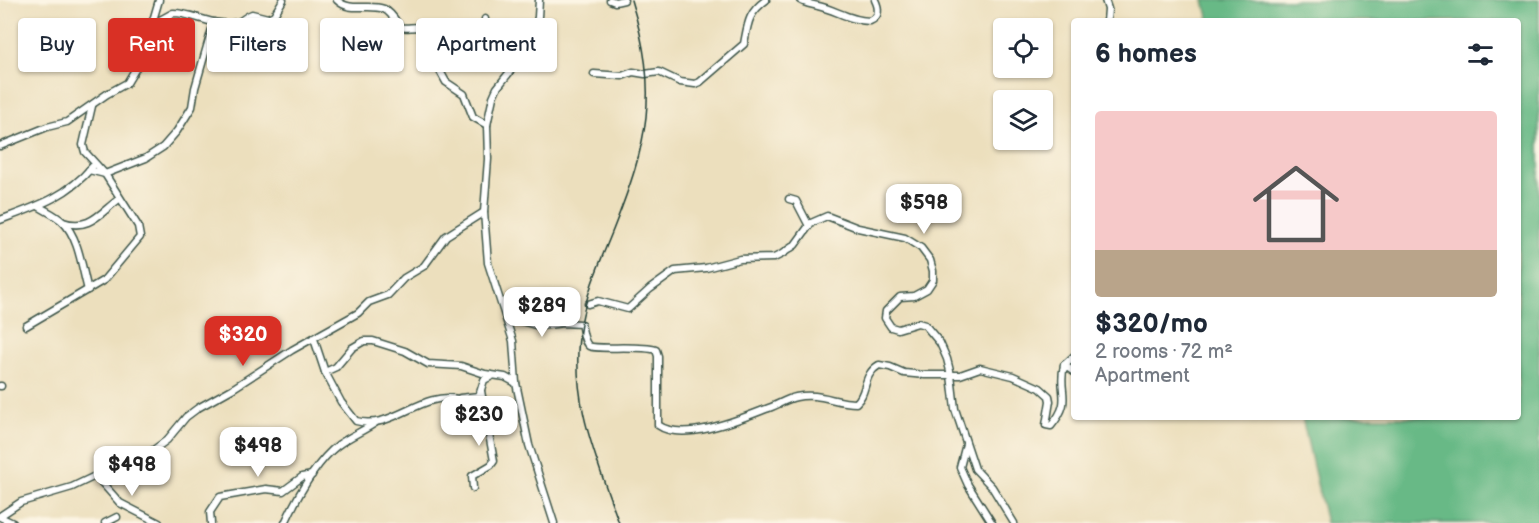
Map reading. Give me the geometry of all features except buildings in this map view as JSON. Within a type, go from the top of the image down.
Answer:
[{"type":"street","points":[[154,18],[159,0]]},
{"type":"street","points":[[244,18],[252,14],[263,18],[272,17],[283,0]]},
{"type":"street","points":[[337,0],[352,8],[382,8],[388,11],[400,27],[419,27],[426,32],[434,60],[446,82],[464,94],[473,117],[487,125]]},
{"type":"street","points":[[382,8],[384,0]]},
{"type":"street","points":[[537,18],[539,0]]},
{"type":"street","points":[[610,0],[615,2],[624,0]]},
{"type":"street","points":[[594,74],[622,76],[633,72],[645,74],[658,72],[687,84],[700,82],[744,44],[747,23],[766,0]]},
{"type":"street","points":[[800,0],[808,5],[820,6],[852,18],[870,21],[876,17],[878,12],[875,0]]},
{"type":"street","points":[[1105,0],[1108,9],[1107,18]]},
{"type":"street","points":[[164,18],[173,13],[207,20]]},
{"type":"street","points":[[89,170],[105,174],[146,158],[163,147],[177,131],[192,107],[207,46]]},
{"type":"street","points":[[0,146],[47,127],[67,122],[107,94],[128,83],[135,72]]},
{"type":"street","points":[[510,72],[493,97],[487,125],[488,159],[484,212],[488,263],[513,341],[516,383],[529,446],[554,523]]},
{"type":"street","points":[[26,326],[104,280],[140,237],[138,226],[105,174],[94,164],[83,145],[85,127],[92,106]]},
{"type":"street","points":[[0,220],[60,196],[94,164]]},
{"type":"street","points":[[38,206],[63,222],[78,226],[85,225],[119,199]]},
{"type":"street","points":[[789,199],[796,201],[809,226]]},
{"type":"street","points":[[13,523],[0,517],[21,502],[72,487],[114,467],[144,458],[167,440],[186,417],[198,408],[292,350],[358,313],[369,302],[388,295],[404,278],[424,266],[446,236],[484,212]]},
{"type":"street","points":[[588,304],[598,301],[628,309],[675,271],[706,268],[740,259],[774,258],[792,248],[809,226],[822,217],[831,217],[858,228],[905,238],[921,248],[930,260],[933,280],[927,289],[914,296],[900,297],[886,310],[885,318],[891,327],[898,328],[918,323],[925,325],[940,343],[951,375],[955,409],[975,469],[992,487],[1014,523]]},
{"type":"street","points":[[63,222],[74,242],[87,290]]},
{"type":"street","points":[[507,317],[539,326],[563,323],[581,324],[586,342],[591,346],[621,346],[656,350],[658,356],[658,425],[666,429],[681,431],[704,429],[734,420],[794,397],[818,395],[856,403],[860,399],[868,375],[879,365],[904,373],[932,376],[951,375],[973,369],[987,369],[1013,376],[1040,388],[1050,398],[1045,422],[1046,425],[1051,426],[1064,405],[1062,379],[1064,365],[1071,359]]},
{"type":"street","points":[[314,339],[340,402],[356,421],[375,423]]},
{"type":"street","points":[[326,372],[336,367],[352,348],[368,340],[405,351],[428,364],[461,366],[505,377],[516,383]]},
{"type":"street","points":[[1064,365],[1071,370]]},
{"type":"street","points":[[285,523],[301,491],[337,446],[375,423],[432,401],[448,398],[476,398],[479,396],[484,380],[493,375]]},
{"type":"street","points":[[473,488],[472,476],[494,461],[481,391]]},
{"type":"street","points":[[451,404],[458,399]]},
{"type":"street","points":[[966,442],[960,467],[992,523]]},
{"type":"street","points":[[212,523],[210,512],[220,497],[266,489],[284,491],[302,477],[312,475]]},
{"type":"street","points":[[96,476],[102,486],[120,503],[159,523]]},
{"type":"street","points":[[105,523],[117,517]]},
{"type":"green space","points":[[1204,0],[1539,0],[1539,523],[1326,523],[1303,420],[1521,420],[1521,18],[1208,18]]},
{"type":"railway","points":[[619,523],[593,450],[581,401],[578,351],[587,300],[635,170],[646,117],[645,63],[631,0]]}]
